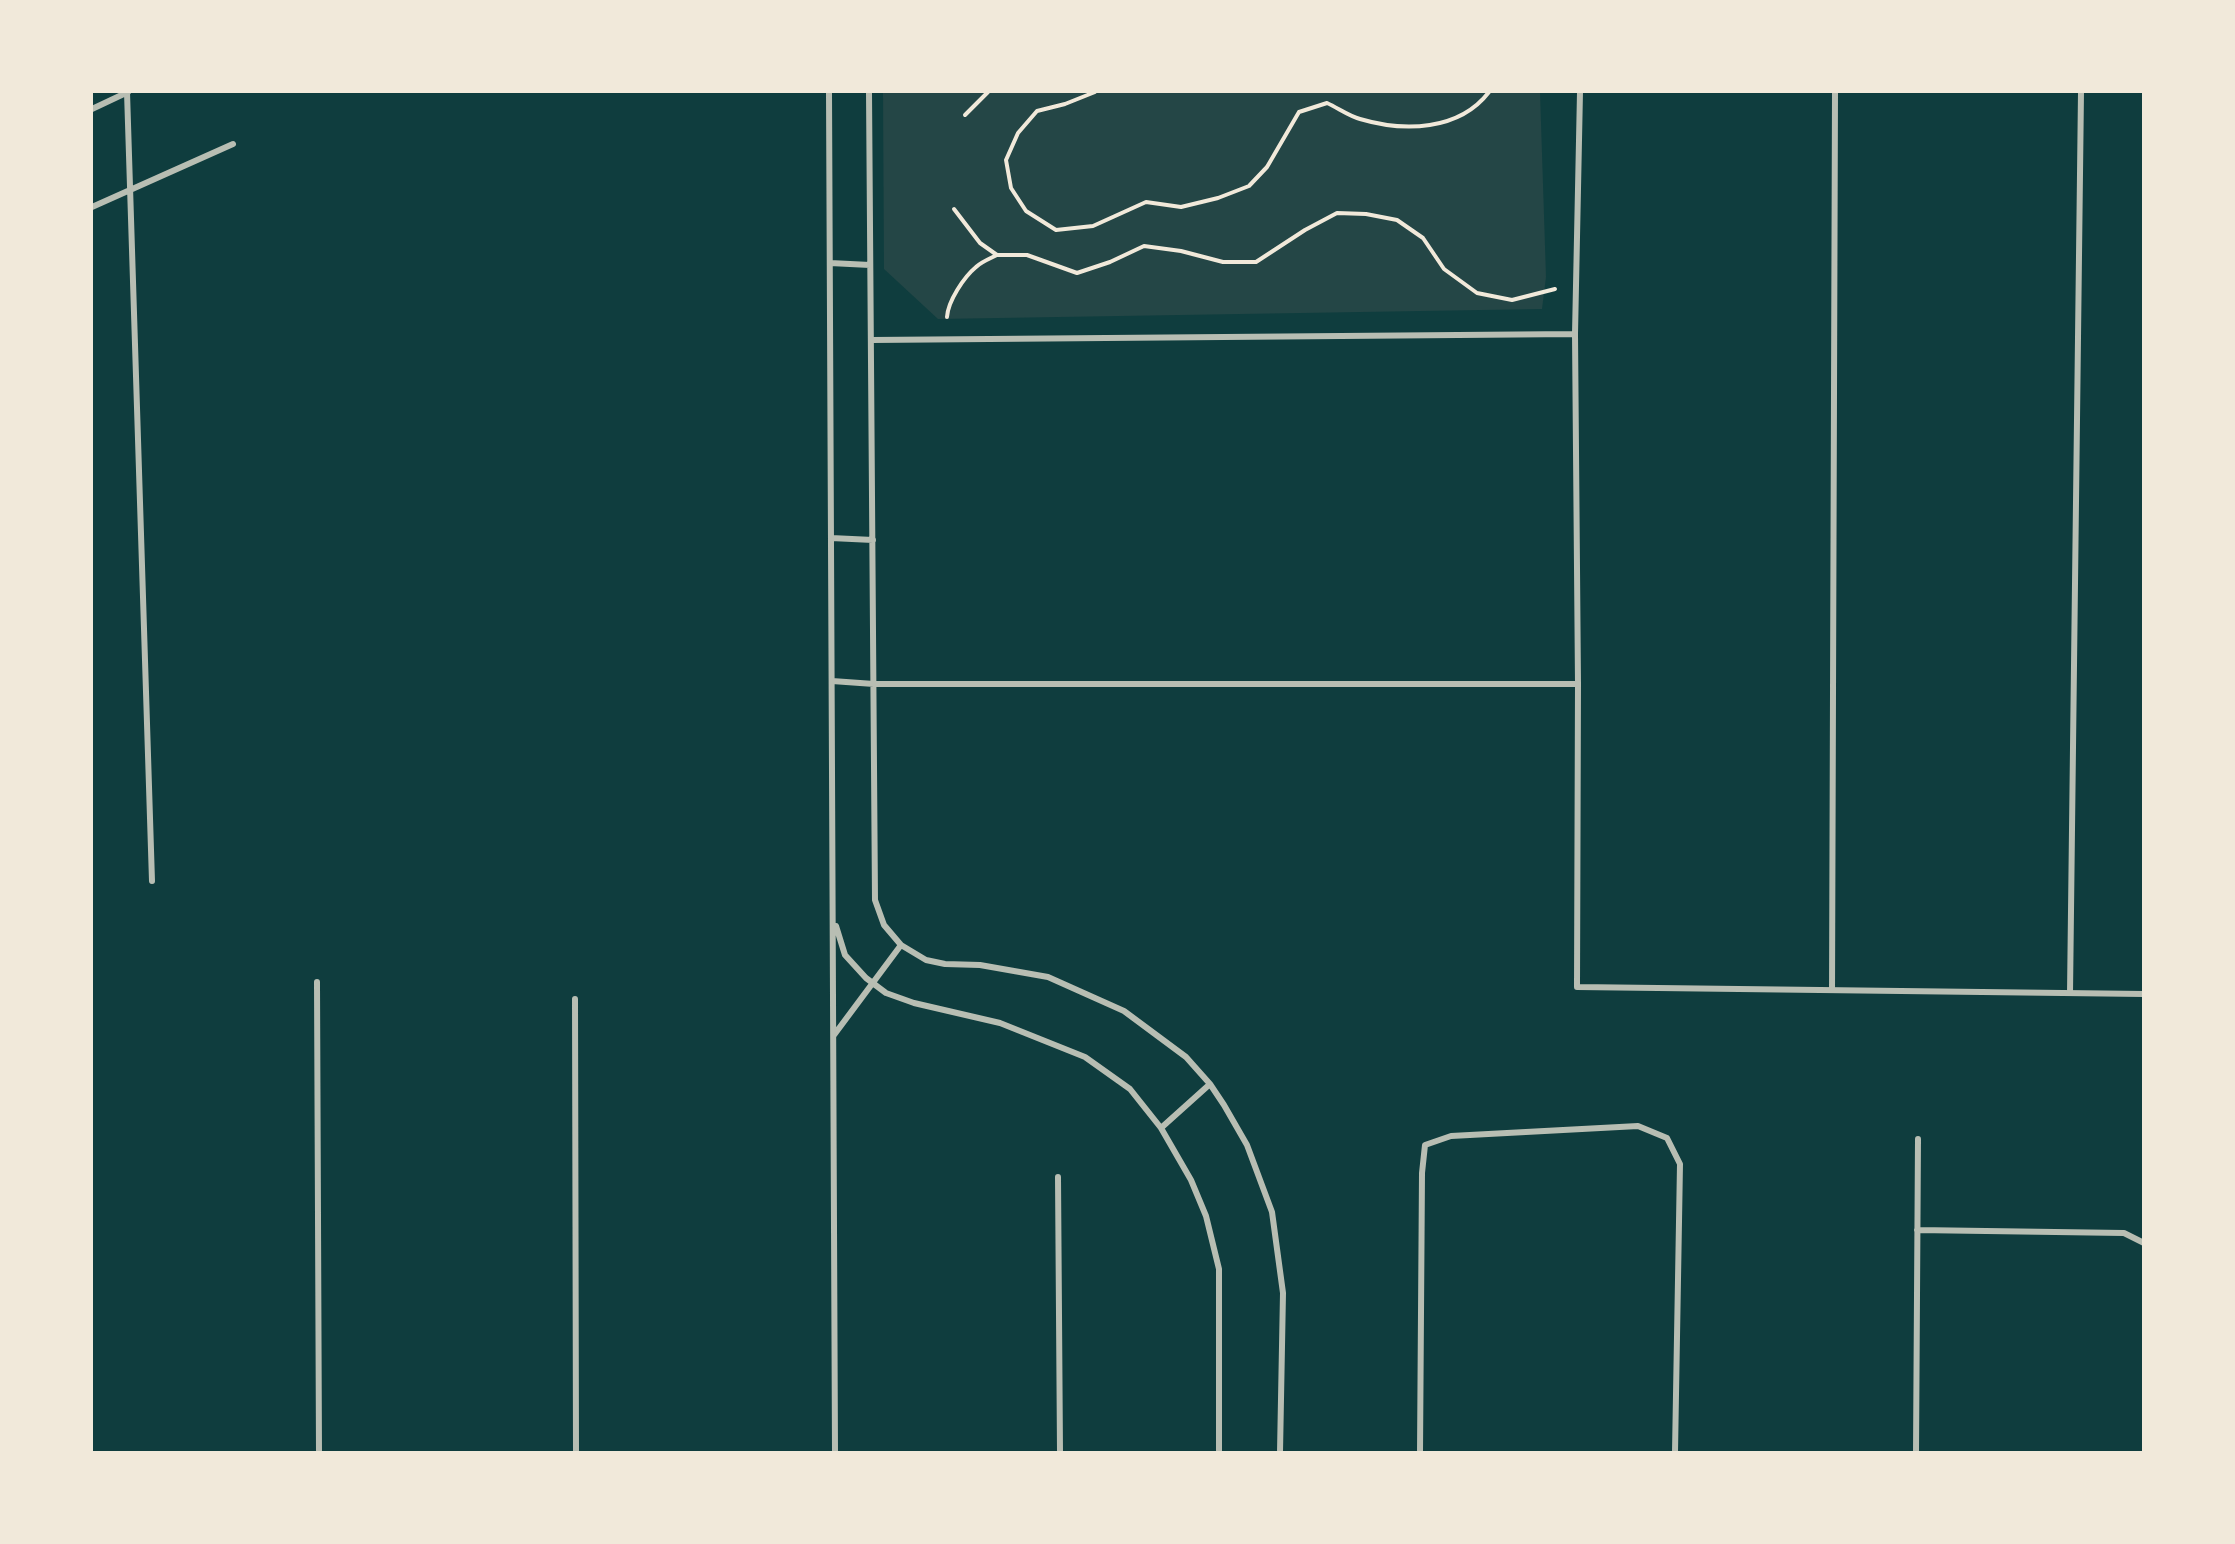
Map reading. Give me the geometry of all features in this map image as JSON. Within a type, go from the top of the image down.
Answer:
[{"type":"street","points":[[92,109],[128,92],[152,881]]},
{"type":"street","points":[[829,92],[835,1452]]},
{"type":"street","points":[[869,92],[875,900],[884,925],[901,945],[926,960],[945,964],[980,965],[1048,977],[1124,1011],[1186,1057],[1210,1084],[1247,1145],[1272,1212],[1283,1293],[1280,1452]]},
{"type":"street","points":[[1580,92],[1575,334],[1578,684],[1577,987],[2144,994]]},
{"type":"street","points":[[1832,990],[1835,92]]},
{"type":"street","points":[[2070,993],[2081,92]]},
{"type":"street","points":[[92,207],[233,144]]},
{"type":"street","points":[[830,263],[870,265]]},
{"type":"street","points":[[872,340],[1575,334]]},
{"type":"street","points":[[831,538],[873,540]]},
{"type":"street","points":[[832,681],[874,684],[1578,684]]},
{"type":"street","points":[[833,905],[837,931],[845,955],[886,993],[914,1003],[1000,1023],[1085,1057],[1130,1089],[1161,1128],[1206,1216],[1219,1269],[1219,1452]]},
{"type":"street","points":[[833,1035],[901,945]]},
{"type":"street","points":[[317,982],[319,1452]]},
{"type":"street","points":[[575,999],[576,1452]]},
{"type":"street","points":[[1161,1128],[1210,1084]]},
{"type":"street","points":[[1420,1452],[1422,1173],[1425,1144],[1451,1136],[1638,1126],[1667,1138],[1680,1164],[1675,1452]]},
{"type":"street","points":[[1916,1452],[1918,1139]]},
{"type":"street","points":[[1058,1177],[1060,1452]]},
{"type":"street","points":[[1917,1230],[2124,1233],[2144,1243]]},
{"type":"path","points":[[965,115],[988,92]]},
{"type":"path","points":[[1095,92],[1065,104],[1037,111],[1018,133],[1006,160],[1011,188],[1026,211],[1056,230],[1093,226],[1146,202],[1181,207],[1218,198],[1249,186],[1267,167],[1299,112],[1308,109],[1327,103],[1358,118],[1397,127],[1435,125],[1461,115],[1489,92]]},
{"type":"path","points":[[954,209],[980,243],[997,255]]},
{"type":"path","points":[[945,340],[948,309],[955,294],[976,266],[997,255],[1027,255],[1077,273],[1110,262],[1144,246],[1181,251],[1223,262],[1256,262],[1305,230],[1337,213],[1366,214],[1397,220],[1423,238],[1444,269],[1477,293],[1512,300],[1576,284]]},
{"type":"shaded area","points":[[883,92],[1540,92],[1546,277],[1542,309],[938,319],[884,269]]}]
